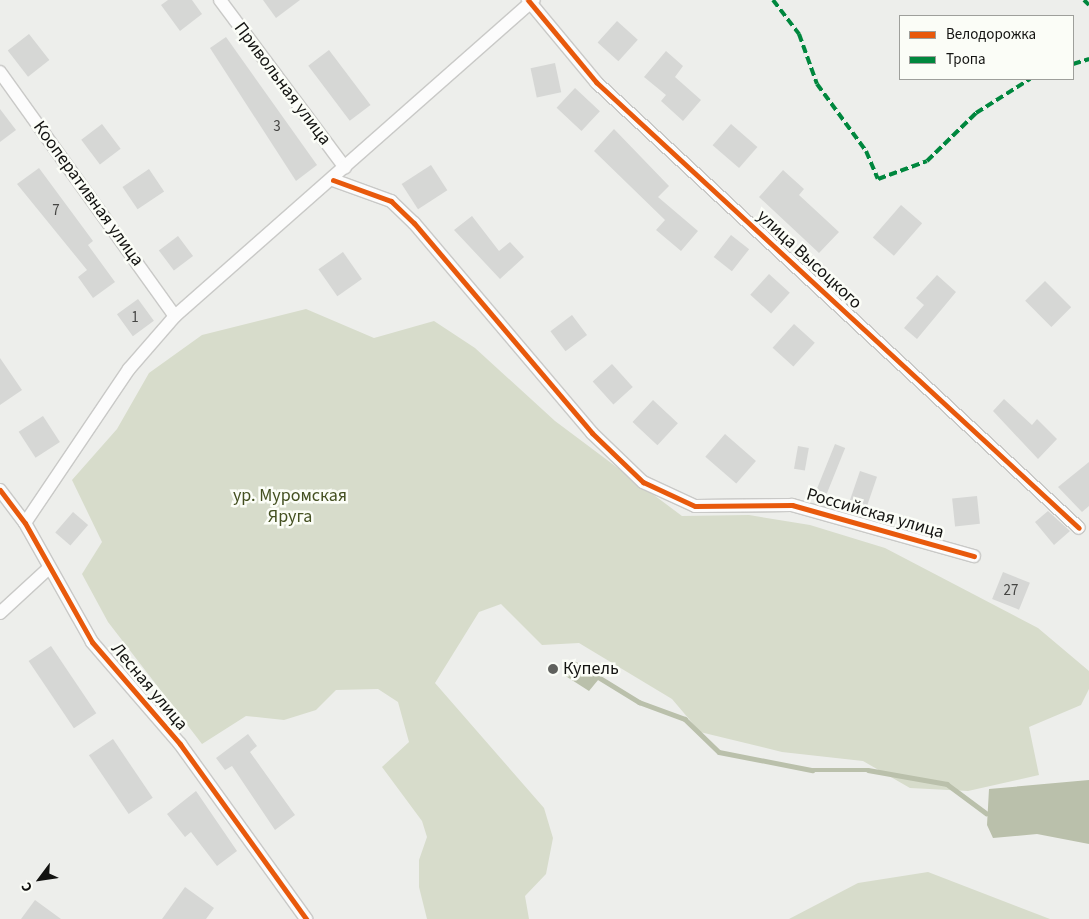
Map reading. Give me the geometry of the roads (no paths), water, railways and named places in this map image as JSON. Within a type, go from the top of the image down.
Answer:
[{"type":"street","name":"Привольная улица","points":[[220,0],[345,168]]},
{"type":"street","points":[[24,523],[129,369],[175,316],[333,180],[530,1]]},
{"type":"street","name":"улица Высоцкого","points":[[530,1],[596,82],[1079,528]]},
{"type":"street","name":"Кооперативная улица","points":[[0,72],[175,316]]},
{"type":"street","name":"Российская улица","points":[[333,180],[390,201],[414,223],[592,433],[643,482],[695,506],[792,505],[974,556]]},
{"type":"street","name":"Лесная улица","points":[[0,490],[24,523],[92,642],[180,744],[306,919]]},
{"type":"street","points":[[0,613],[49,568]]},
{"type":"waterway","points":[[595,675],[639,702],[685,719],[719,752],[812,770],[868,770],[947,784],[986,813]]},
{"type":"place","name":"Купель","points":[[553,669]]},
{"type":"park label","name":"ур. Муромская Яруга","points":[[290,507]]}]
